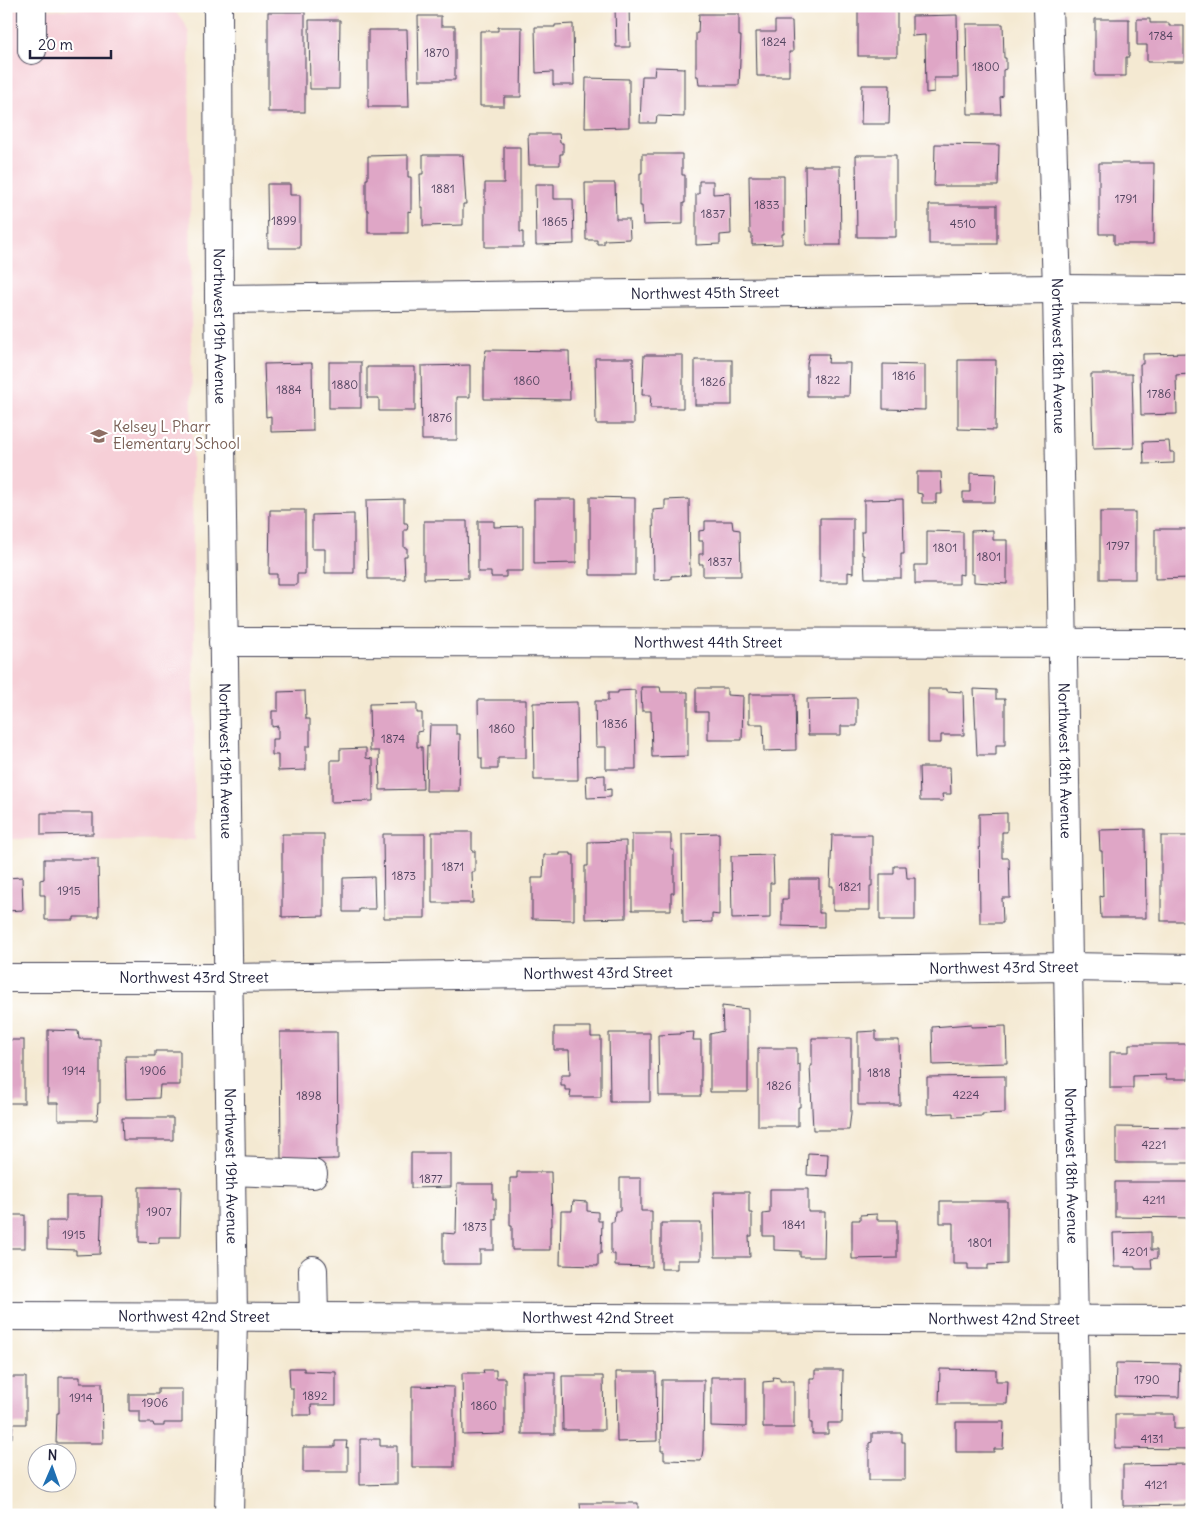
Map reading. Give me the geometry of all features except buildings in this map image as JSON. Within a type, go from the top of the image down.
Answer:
[{"type":"street","points":[[32,6],[32,50]]},
{"type":"street","name":"Northwest 19th Avenue","points":[[218,6],[219,299],[233,1316],[229,1515]]},
{"type":"street","name":"Northwest 18th Avenue","points":[[1048,6],[1057,289],[1077,1515]]},
{"type":"street","name":"Northwest 45th Street","points":[[219,299],[1057,289],[1192,290]]},
{"type":"street","name":"Northwest 44th Street","points":[[223,642],[1192,643]]},
{"type":"street","name":"Northwest 43rd Street","points":[[6,978],[228,978],[1068,967],[1192,969]]},
{"type":"street","points":[[231,1170],[313,1174]]},
{"type":"street","points":[[313,1270],[314,1316]]},
{"type":"street","name":"Northwest 42nd Street","points":[[6,1316],[1192,1320]]},
{"type":"shaded area","name":"Kelsey L Pharr Elementary School","points":[[164,9],[175,12],[184,21],[189,33],[195,840],[6,839],[6,10]]},
{"type":"place","name":"Kelsey L Pharr Elementary School","points":[[99,436]]}]
